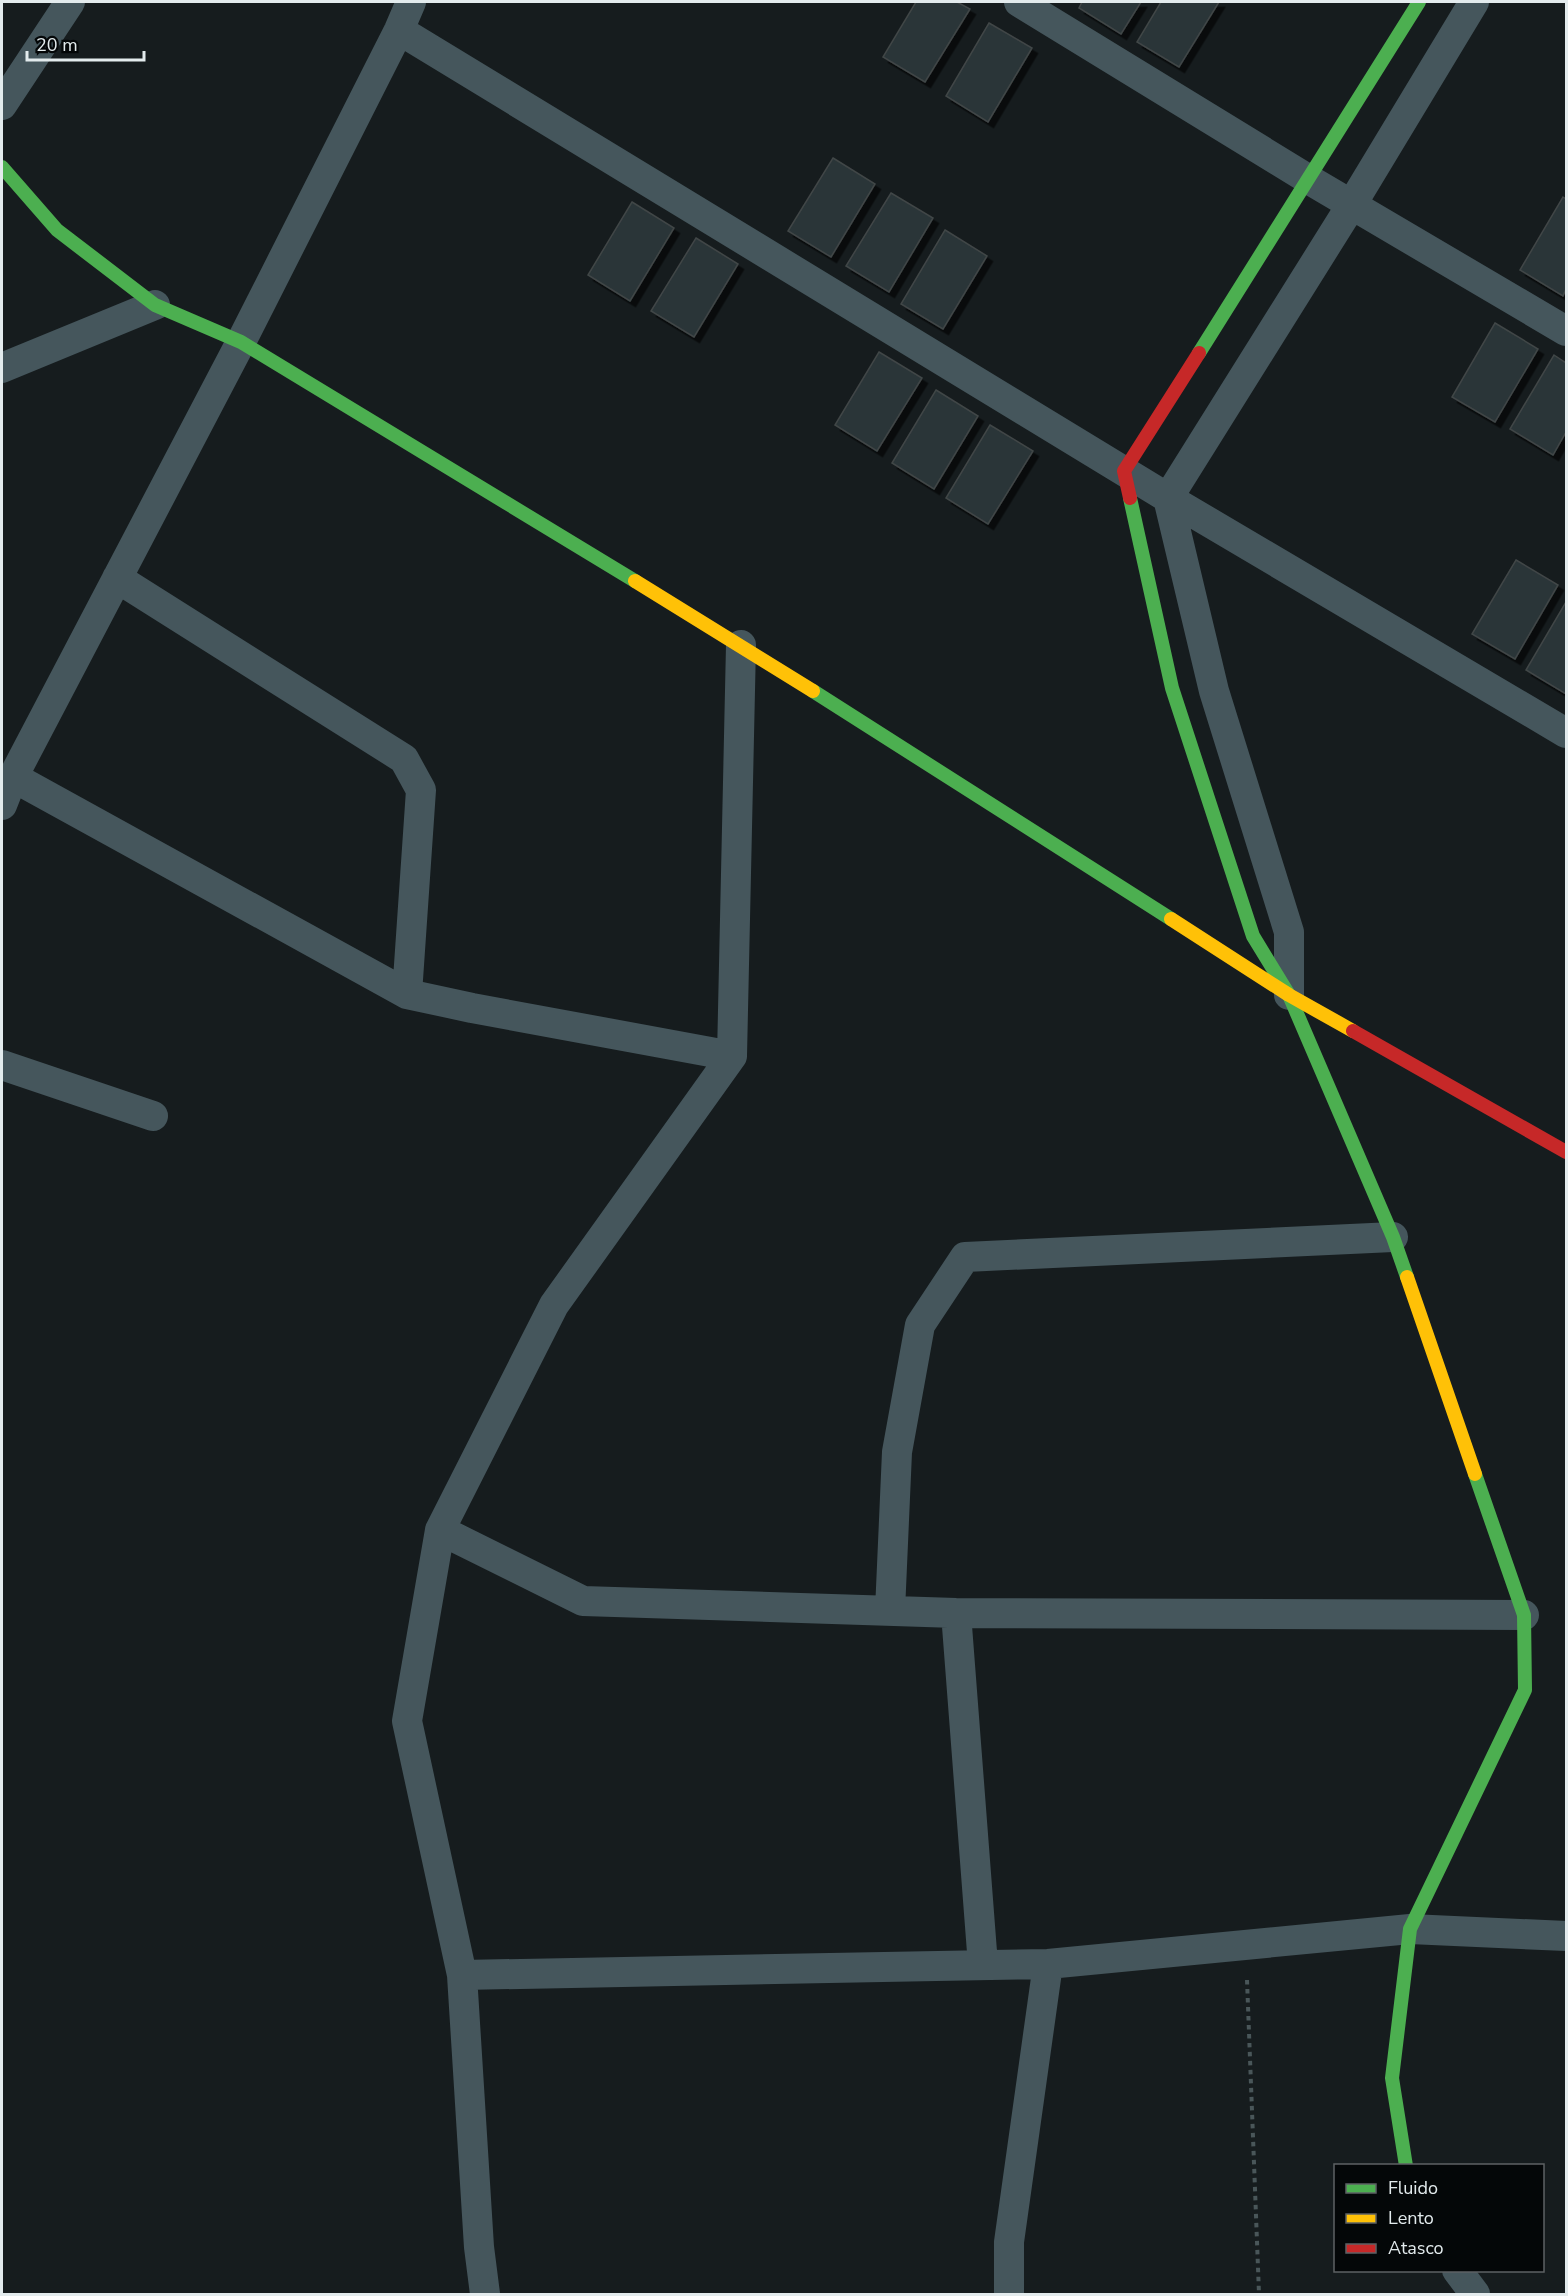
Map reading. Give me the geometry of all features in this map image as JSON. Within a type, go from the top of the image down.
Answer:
[{"type":"street","points":[[2,105],[70,2]]},
{"type":"street","points":[[2,806],[13,777],[241,342],[411,2]]},
{"type":"street","points":[[1019,2],[1308,179],[1566,331]]},
{"type":"street","points":[[1406,2164],[1392,2078],[1410,1929],[1525,1690],[1524,1615],[1393,1237],[1289,995],[1253,936],[1172,688],[1124,471],[1419,2]]},
{"type":"street","points":[[1289,995],[1289,932],[1214,691],[1168,498],[1352,204],[1474,2]]},
{"type":"street","points":[[399,30],[1168,498],[1566,733]]},
{"type":"street","points":[[2,166],[57,230],[155,305],[241,342],[741,645],[1289,995],[1566,1152]]},
{"type":"street","points":[[2,368],[155,305]]},
{"type":"street","points":[[117,578],[404,759],[421,790],[407,994]]},
{"type":"street","points":[[485,2295],[479,2247],[462,1975],[407,1721],[440,1530],[554,1305],[732,1056],[741,645]]},
{"type":"street","points":[[1172,688],[1214,691]]},
{"type":"street","points":[[13,777],[407,994],[732,1056]]},
{"type":"street","points":[[2,1065],[153,1116]]},
{"type":"street","points":[[890,1611],[897,1452],[920,1324],[965,1257],[1393,1237]]},
{"type":"street","points":[[440,1530],[583,1601],[956,1614],[1524,1615]]},
{"type":"street","points":[[956,1614],[982,1965]]},
{"type":"street","points":[[462,1975],[1048,1964],[1410,1929],[1566,1936]]},
{"type":"street","points":[[1009,2295],[1009,2242],[1048,1964]]},
{"type":"street","points":[[1458,2272],[1475,2295]]},
{"type":"path","points":[[1246,1945],[1259,2295]]},
{"type":"building","points":[[916,2],[957,2],[970,9],[925,82],[883,57]]},
{"type":"building","points":[[1082,2],[1141,2],[1121,34],[1079,8]]},
{"type":"building","points":[[1161,2],[1219,2],[1179,67],[1137,42]]},
{"type":"building","points":[[989,23],[1032,48],[988,122],[946,96]]},
{"type":"building","points":[[833,158],[875,184],[831,257],[788,231]]},
{"type":"building","points":[[891,193],[933,218],[889,292],[846,266]]},
{"type":"building","points":[[1563,197],[1566,199],[1566,289],[1563,296],[1520,270]]},
{"type":"building","points":[[632,202],[674,228],[630,301],[588,275]]},
{"type":"building","points":[[945,230],[987,256],[943,329],[901,304]]},
{"type":"building","points":[[696,238],[738,264],[694,337],[651,311]]},
{"type":"building","points":[[1495,323],[1538,349],[1495,422],[1452,397]]},
{"type":"building","points":[[879,352],[922,378],[877,451],[835,425]]},
{"type":"building","points":[[1554,355],[1566,363],[1566,432],[1553,455],[1510,429]]},
{"type":"building","points":[[936,390],[978,416],[934,489],[892,463]]},
{"type":"building","points":[[990,425],[1033,451],[988,524],[946,498]]},
{"type":"building","points":[[1516,560],[1558,585],[1515,659],[1472,634]]},
{"type":"building","points":[[1566,602],[1566,694],[1526,670]]},
{"type":"traffic: fast","points":[[1199,353],[1419,2]]},
{"type":"traffic: fast","points":[[2,167],[57,230],[155,305],[241,342],[635,581]]},
{"type":"traffic: fast","points":[[1130,498],[1172,688],[1253,936],[1289,995],[1393,1237],[1407,1277]]},
{"type":"traffic: fast","points":[[813,691],[1171,919]]},
{"type":"traffic: fast","points":[[1406,2164],[1392,2078],[1410,1929],[1525,1690],[1524,1615],[1475,1474]]},
{"type":"traffic: slow","points":[[635,581],[813,691]]},
{"type":"traffic: slow","points":[[1171,919],[1289,995],[1353,1031]]},
{"type":"traffic: slow","points":[[1407,1277],[1475,1474]]},
{"type":"traffic: jam","points":[[1130,498],[1124,471],[1199,353]]},
{"type":"traffic: jam","points":[[1353,1031],[1566,1152]]}]
